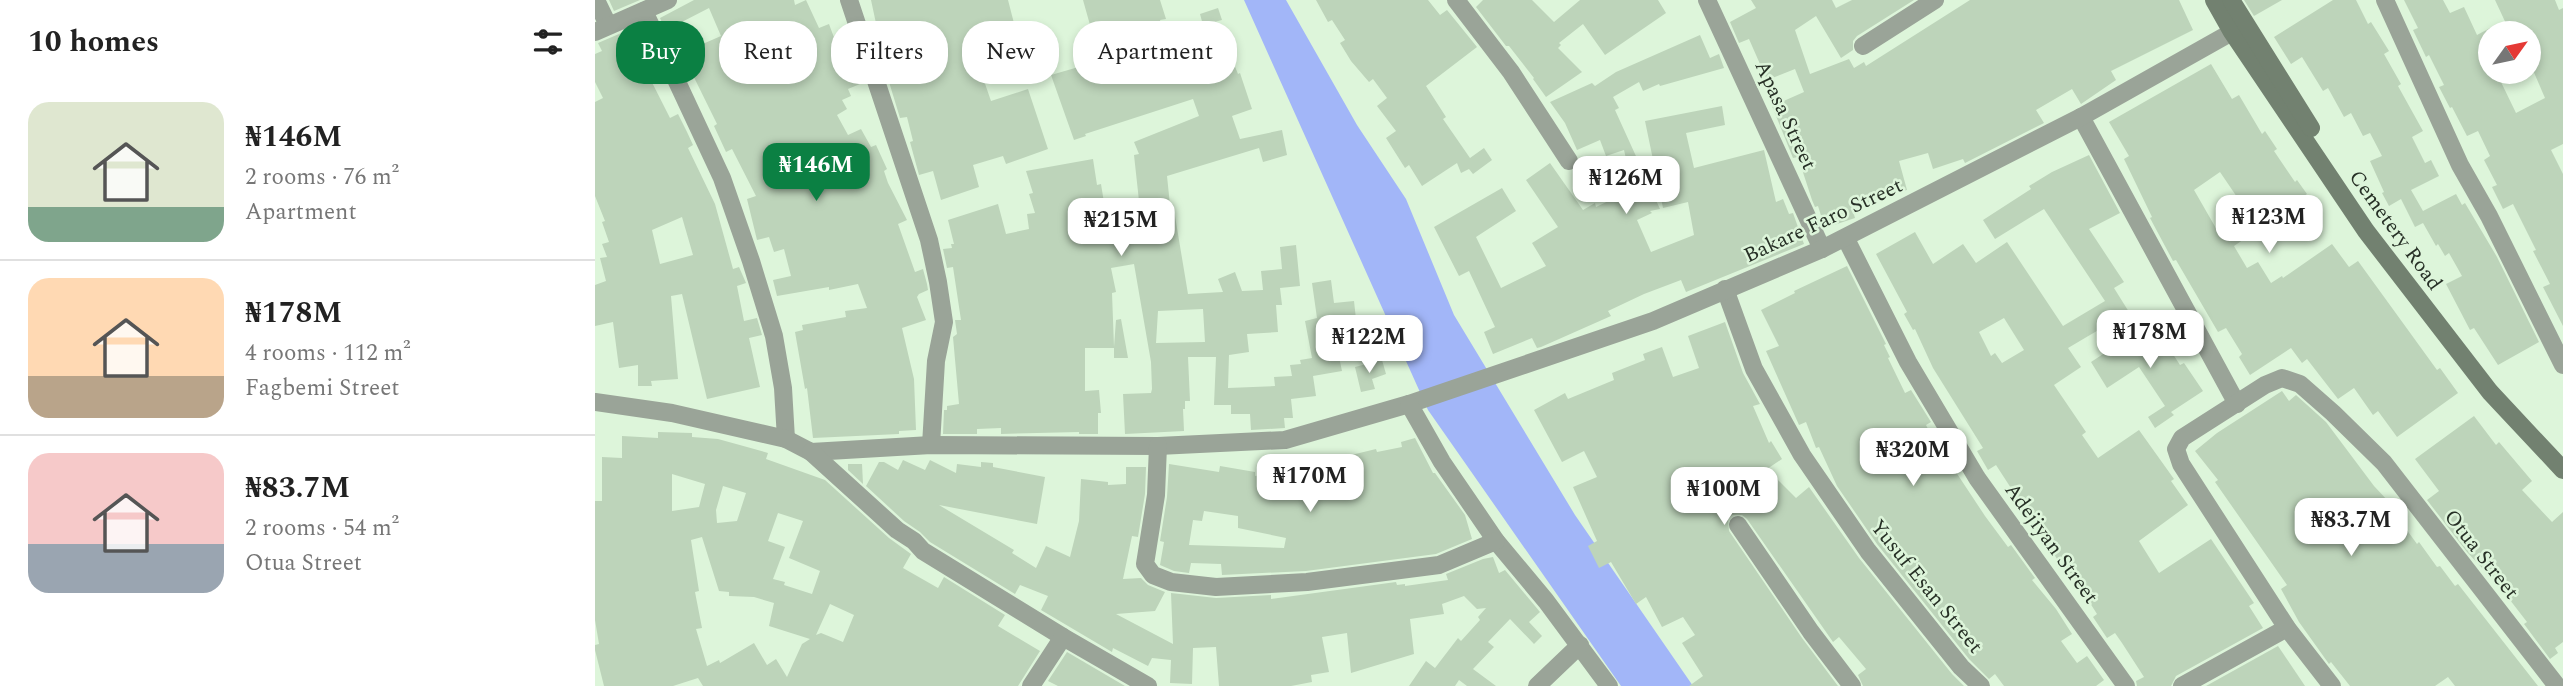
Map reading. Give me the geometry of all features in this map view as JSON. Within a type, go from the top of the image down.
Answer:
[{"type":"main road","name":"Cemetery Road","points":[[2214,0],[2232,32],[2366,231],[2490,392],[2563,470]]},
{"type":"main road","name":"Cemetery Road","points":[[2231,0],[2370,219],[2497,384],[2563,454]]},
{"type":"street","points":[[596,0],[601,29],[668,0]]},
{"type":"street","points":[[849,0],[929,240],[938,282],[944,322],[936,360],[931,445]]},
{"type":"street","points":[[1456,0],[1511,72],[1569,161]]},
{"type":"street","name":"Apasa Street","points":[[1707,0],[1822,249]]},
{"type":"street","points":[[1863,46],[1935,0]]},
{"type":"street","points":[[2385,0],[2460,165],[2489,216],[2563,365]]},
{"type":"street","points":[[644,11],[722,178],[751,261],[774,336],[783,388],[786,439]]},
{"type":"street","name":"Bakare Faro Street","points":[[811,452],[931,445],[1158,446],[1285,440],[1411,403],[1653,321],[1846,239],[2081,117],[2232,32]]},
{"type":"street","points":[[2081,117],[2237,404]]},
{"type":"street","name":"Adejiyan Street","points":[[1846,239],[1908,362],[1977,478],[2126,686]]},
{"type":"street","name":"Yusuf Esan Street","points":[[1725,289],[1754,369],[1802,455],[1868,551],[1961,667],[1981,686]]},
{"type":"street","name":"Otua Street","points":[[2287,628],[2181,464],[2176,449],[2182,438],[2265,385],[2281,378],[2300,384],[2383,463],[2557,686]]},
{"type":"street","points":[[595,402],[671,413],[786,439],[811,452],[897,530],[915,541],[923,551],[1148,686]]},
{"type":"street","points":[[1411,403],[1443,462],[1496,541],[1525,574],[1609,686]]},
{"type":"street","points":[[1158,446],[1156,495],[1145,564],[1153,575],[1171,582],[1216,587],[1369,576],[1439,565],[1496,541]]},
{"type":"street","points":[[1738,525],[1811,632],[1852,686]]},
{"type":"street","points":[[2182,686],[2287,628],[2332,686]]},
{"type":"street","points":[[1031,686],[1063,637]]},
{"type":"street","points":[[1537,686],[1580,645]]},
{"type":"water","points":[[1244,0],[1286,0],[1357,125],[1406,199],[1454,315],[1575,515],[1693,686],[1621,686],[1428,410]]},
{"type":"building","points":[[609,0],[640,0],[614,11]]},
{"type":"building","points":[[694,0],[794,0],[795,5],[806,0],[816,21],[719,21],[719,31],[709,8],[684,21],[661,21],[660,18]]},
{"type":"building","points":[[871,0],[1008,0],[1013,21],[962,21],[962,84],[985,84],[991,101],[1028,89],[1048,149],[1006,164],[1003,156],[973,165],[979,187],[941,200],[933,171],[919,175],[910,142],[913,141],[907,117],[900,118],[890,84],[948,84],[948,21],[876,21]]},
{"type":"building","points":[[1083,0],[1160,0],[1166,19],[1089,21]]},
{"type":"building","points":[[1316,0],[1428,0],[1440,15],[1447,10],[1477,47],[1426,86],[1446,117],[1443,119],[1470,158],[1484,148],[1492,160],[1473,174],[1469,169],[1461,173],[1457,163],[1422,186],[1409,165],[1405,168],[1386,138],[1396,131],[1377,106],[1387,98],[1373,79],[1369,82],[1351,61],[1340,43],[1345,40],[1332,20],[1328,22]]},
{"type":"building","points":[[1483,0],[1532,0],[1554,22],[1580,0],[1658,0],[1666,13],[1605,55],[1583,24],[1559,43],[1561,45],[1558,48],[1582,72],[1546,97],[1534,78],[1476,7]]},
{"type":"building","points":[[1751,0],[1832,0],[1836,8],[1852,0],[1914,0],[1857,36],[1853,41],[1853,50],[1841,58],[1816,16],[1795,30],[1810,74],[1849,59],[1854,68],[1864,62],[1866,66],[1970,0],[2179,0],[2193,30],[2111,71],[2116,80],[2081,104],[2072,89],[2036,110],[2044,123],[1965,163],[1963,159],[1933,169],[1928,153],[1899,161],[1907,190],[1868,199],[1870,206],[1853,211],[1855,218],[1825,228],[1818,206],[1815,207],[1812,200],[1798,157],[1793,158],[1772,106],[1804,92],[1795,69],[1767,80],[1749,39],[1739,43],[1730,22],[1756,8]]},
{"type":"building","points":[[2244,0],[2282,0],[2254,16]]},
{"type":"building","points":[[2333,0],[2356,0],[2368,24],[2371,22],[2389,51],[2384,54],[2423,131],[2412,137],[2425,163],[2431,160],[2439,176],[2411,190],[2423,211],[2456,194],[2462,205],[2465,203],[2497,257],[2539,342],[2498,365],[2474,328],[2470,330],[2446,284],[2462,276],[2449,253],[2445,256],[2438,244],[2436,246],[2423,223],[2415,227],[2401,199],[2389,206],[2370,161],[2382,156],[2370,133],[2363,136],[2351,113],[2344,117],[2328,88],[2323,91],[2302,57],[2291,64],[2274,37]]},
{"type":"building","points":[[2404,0],[2443,0],[2450,13],[2464,7],[2478,34],[2478,84],[2502,84],[2516,113],[2545,98],[2539,84],[2541,21],[2505,21],[2495,0],[2555,0],[2559,10],[2563,8],[2563,144],[2551,150],[2563,174],[2563,326],[2543,287],[2550,284],[2533,251],[2536,250],[2513,204],[2503,209],[2492,187],[2497,185],[2484,160],[2490,156],[2478,131],[2467,136],[2452,107],[2450,108],[2439,87],[2444,85],[2413,30],[2418,28]]},
{"type":"building","points":[[1218,8],[1222,20],[1202,21],[1200,14]]},
{"type":"building","points":[[817,24],[819,28],[829,24],[831,84],[860,84],[848,89],[851,96],[842,100],[847,109],[837,115],[848,135],[861,129],[871,147],[876,145],[887,169],[884,171],[888,183],[907,220],[898,224],[915,272],[923,269],[927,284],[928,290],[917,297],[926,320],[902,328],[914,379],[916,430],[899,431],[899,434],[813,438],[807,388],[805,389],[795,332],[803,330],[802,325],[846,317],[845,311],[867,308],[858,284],[777,296],[773,280],[791,276],[784,249],[774,252],[769,237],[757,240],[747,199],[756,196],[732,149],[726,152],[714,126],[717,124],[697,84],[705,84],[705,43],[719,37],[719,84],[817,84]]},
{"type":"building","points":[[616,35],[616,84],[653,84],[670,118],[678,114],[687,132],[693,145],[688,148],[715,204],[733,269],[739,267],[746,283],[737,286],[744,321],[757,318],[762,335],[749,338],[760,387],[707,399],[682,294],[671,296],[678,379],[651,381],[652,386],[638,386],[638,365],[619,368],[613,322],[595,326],[595,285],[606,281],[600,258],[607,257],[602,244],[609,242],[602,222],[605,221],[595,196],[595,102],[603,98],[595,82],[595,54],[602,51],[598,43]],"holes":[[[682,217],[693,255],[660,264],[652,230]]]},
{"type":"building","points":[[1700,35],[1710,58],[1719,54],[1724,68],[1660,86],[1659,84],[1643,91],[1639,82],[1613,97],[1619,108],[1615,110],[1660,209],[1650,211],[1652,213],[1637,220],[1651,252],[1694,235],[1688,202],[1663,208],[1645,121],[1722,106],[1725,125],[1686,133],[1694,168],[1764,150],[1776,202],[1783,199],[1789,214],[1793,213],[1804,244],[1686,292],[1681,280],[1644,294],[1608,311],[1611,316],[1541,347],[1537,348],[1532,338],[1493,354],[1484,332],[1495,327],[1469,271],[1459,276],[1434,227],[1502,188],[1516,211],[1476,237],[1501,288],[1546,266],[1532,243],[1558,227],[1526,180],[1550,163],[1583,210],[1595,203],[1596,207],[1633,189],[1624,150],[1606,156],[1600,140],[1577,150],[1565,123],[1550,102],[1592,83],[1595,86],[1616,72]]},
{"type":"building","points":[[2211,64],[2232,99],[2239,95],[2262,134],[2265,131],[2277,149],[2274,151],[2295,182],[2297,180],[2307,194],[2258,228],[2220,172],[2194,190],[2221,237],[2249,221],[2256,231],[2234,246],[2247,268],[2258,262],[2271,283],[2282,276],[2283,278],[2332,244],[2349,267],[2358,261],[2437,370],[2440,368],[2458,393],[2397,437],[2378,411],[2373,415],[2354,388],[2338,399],[2307,359],[2302,363],[2291,348],[2250,375],[2239,357],[2242,354],[2226,328],[2218,332],[2176,260],[2173,261],[2150,218],[2152,217],[2124,159],[2129,156],[2109,122]]},
{"type":"building","points":[[1073,69],[1073,84],[1237,84],[1237,72],[1240,73],[1252,109],[1232,116],[1240,139],[1282,130],[1287,155],[1263,162],[1259,148],[1167,176],[1170,205],[1173,204],[1188,294],[1223,292],[1218,279],[1235,272],[1242,291],[1263,290],[1261,271],[1282,269],[1280,247],[1296,245],[1300,286],[1280,288],[1282,305],[1276,305],[1278,332],[1247,334],[1249,352],[1229,355],[1228,388],[1275,386],[1274,377],[1292,376],[1290,365],[1301,364],[1300,360],[1312,358],[1305,321],[1317,318],[1312,283],[1331,280],[1334,303],[1354,301],[1361,333],[1335,338],[1342,371],[1313,376],[1316,396],[1291,399],[1293,418],[1284,418],[1285,428],[1251,430],[1250,414],[1231,414],[1231,405],[1214,405],[1216,357],[1188,357],[1190,401],[1185,401],[1183,409],[1184,431],[1125,434],[1123,394],[1151,393],[1152,389],[1151,362],[1134,264],[1111,268],[1116,292],[1112,293],[1114,347],[1116,320],[1121,319],[1128,358],[1114,358],[1114,348],[1085,348],[1085,391],[1099,390],[1101,413],[1098,413],[1098,434],[1001,434],[1001,428],[977,429],[977,434],[943,434],[944,410],[947,410],[947,406],[959,404],[953,337],[957,334],[955,320],[961,320],[953,267],[947,268],[943,249],[952,248],[951,244],[954,244],[948,220],[998,204],[1006,234],[1029,229],[1027,214],[1035,213],[1029,194],[1033,193],[1026,171],[1093,159],[1097,185],[1101,184],[1106,215],[1140,210],[1134,155],[1139,154],[1134,142],[1199,116],[1193,99],[1074,140],[1054,84],[1059,84],[1059,73]],"holes":[[[1203,309],[1205,342],[1156,343],[1158,311]]]},
{"type":"building","points":[[2089,155],[2120,213],[2089,229],[2124,282],[2114,288],[2129,312],[2068,348],[2081,367],[2054,385],[2086,432],[2082,435],[2098,458],[2139,430],[2174,479],[2171,481],[2188,505],[2139,541],[2159,573],[2211,539],[2254,603],[2249,606],[2263,628],[2176,676],[2171,686],[2137,686],[2136,681],[2144,677],[2122,643],[2115,633],[2107,638],[2093,617],[2097,614],[2076,581],[2061,560],[2059,562],[1996,465],[1988,470],[1977,451],[1983,448],[1933,368],[1876,254],[1915,232],[1933,264],[1963,244],[1976,263],[2007,242],[2063,326],[2105,301],[2044,209],[1995,239],[1983,220],[2052,172]],"holes":[[[2004,318],[2024,350],[2002,363],[1995,353],[1991,356],[1979,332]]]},
{"type":"building","points":[[1847,266],[1886,344],[1884,345],[1890,357],[1888,358],[1905,393],[1911,390],[1931,422],[1926,425],[1943,459],[1946,457],[1985,516],[2008,547],[2011,545],[2035,578],[2032,580],[2056,609],[2072,634],[2061,641],[2077,663],[2087,656],[2104,680],[2096,686],[2004,686],[1995,674],[1989,679],[1969,659],[1877,544],[1837,486],[1819,447],[1816,448],[1806,422],[1799,425],[1766,351],[1779,346],[1761,310]]},
{"type":"building","points":[[1725,322],[1743,373],[1760,404],[1753,406],[1769,443],[1771,441],[1782,459],[1767,469],[1796,498],[1809,487],[1859,558],[1964,686],[1863,686],[1858,675],[1866,669],[1839,637],[1833,642],[1742,515],[1732,515],[1728,519],[1729,531],[1838,686],[1689,686],[1703,676],[1682,643],[1695,635],[1683,617],[1662,627],[1646,597],[1636,604],[1611,562],[1599,568],[1588,546],[1597,541],[1573,487],[1597,477],[1584,451],[1562,462],[1534,410],[1565,393],[1568,399],[1614,380],[1612,373],[1645,360],[1643,354],[1662,347],[1673,377],[1699,368],[1688,336]]},
{"type":"building","points":[[2152,322],[2180,365],[2184,363],[2203,391],[2171,412],[2174,415],[2155,428],[2148,417],[2165,406],[2139,367],[2107,388],[2091,362]]},
{"type":"building","points":[[1382,360],[1386,374],[1372,379],[1375,389],[1361,392],[1355,367]]},
{"type":"building","points":[[2282,391],[2289,401],[2296,395],[2326,422],[2389,502],[2417,544],[2419,542],[2455,586],[2458,584],[2538,686],[2455,686],[2448,677],[2435,686],[2350,686],[2331,662],[2329,664],[2299,622],[2281,589],[2287,585],[2215,482],[2218,480],[2195,451],[2217,433]]},
{"type":"building","points":[[2474,416],[2496,445],[2499,442],[2532,481],[2522,490],[2552,522],[2563,512],[2563,642],[2555,648],[2558,653],[2550,659],[2524,624],[2527,622],[2486,569],[2467,552],[2427,500],[2439,491],[2415,459]]},
{"type":"building","points":[[658,432],[692,433],[692,437],[718,439],[768,453],[766,459],[825,480],[889,538],[911,554],[903,568],[938,588],[944,577],[1005,615],[998,626],[1040,651],[1018,686],[703,686],[698,678],[673,686],[604,686],[595,650],[595,645],[599,644],[595,620],[595,501],[602,501],[602,457],[622,458],[622,436],[658,438]],"holes":[[[672,474],[705,484],[699,507],[672,511]],[[723,486],[746,493],[737,521],[717,523],[716,510]],[[778,513],[803,521],[789,558],[820,571],[812,594],[773,579],[785,547],[768,541]],[[702,537],[719,591],[729,592],[729,596],[754,597],[774,603],[769,626],[810,639],[802,644],[787,677],[776,659],[767,665],[754,643],[720,663],[719,660],[707,666],[696,629],[702,628],[695,592],[699,591],[691,540]],[[830,604],[854,615],[843,642],[821,633],[816,635]]]},
{"type":"building","points":[[1415,438],[1433,473],[1465,515],[1472,539],[1436,554],[1306,571],[1222,575],[1221,564],[1191,563],[1189,573],[1160,565],[1164,542],[1160,541],[1169,464],[1219,472],[1220,466],[1255,472],[1255,476],[1298,470],[1297,461],[1320,460],[1338,455],[1339,458],[1376,449],[1377,452],[1402,447],[1401,442]],"holes":[[[1204,511],[1238,516],[1238,528],[1286,538],[1284,548],[1189,545],[1193,520],[1202,521]]]},
{"type":"building","points":[[903,460],[925,470],[930,460],[956,473],[957,464],[981,467],[981,462],[993,463],[993,467],[1045,477],[1037,524],[939,505],[1014,550],[1012,553],[1036,568],[1046,546],[1070,557],[1079,521],[1081,479],[1108,482],[1108,485],[1126,484],[1126,467],[1146,467],[1138,537],[1132,536],[1123,579],[1141,578],[1148,585],[1165,592],[1155,611],[1116,614],[1173,644],[1171,593],[1216,598],[1271,595],[1271,599],[1396,582],[1397,585],[1405,586],[1448,580],[1446,574],[1493,557],[1499,573],[1505,570],[1540,612],[1529,622],[1542,636],[1534,644],[1510,619],[1488,642],[1494,647],[1473,669],[1496,686],[1467,686],[1459,680],[1455,686],[1409,686],[1426,661],[1435,668],[1458,638],[1461,641],[1480,620],[1478,617],[1486,608],[1477,609],[1464,596],[1442,604],[1444,614],[1410,619],[1414,654],[1351,673],[1347,633],[1322,637],[1329,672],[1311,675],[1312,682],[1291,686],[1219,686],[1216,647],[1193,648],[1192,684],[1170,683],[1171,660],[1152,658],[1148,666],[1113,648],[1112,652],[1041,610],[1048,596],[1020,585],[1015,594],[930,542],[904,521],[866,486],[879,462],[898,470]]},
{"type":"building","points":[[848,464],[862,464],[863,484],[848,470]]},
{"type":"building","points":[[2278,646],[2305,686],[2206,686]]},
{"type":"building","points":[[1067,652],[1125,686],[1058,686],[1048,681]]}]
